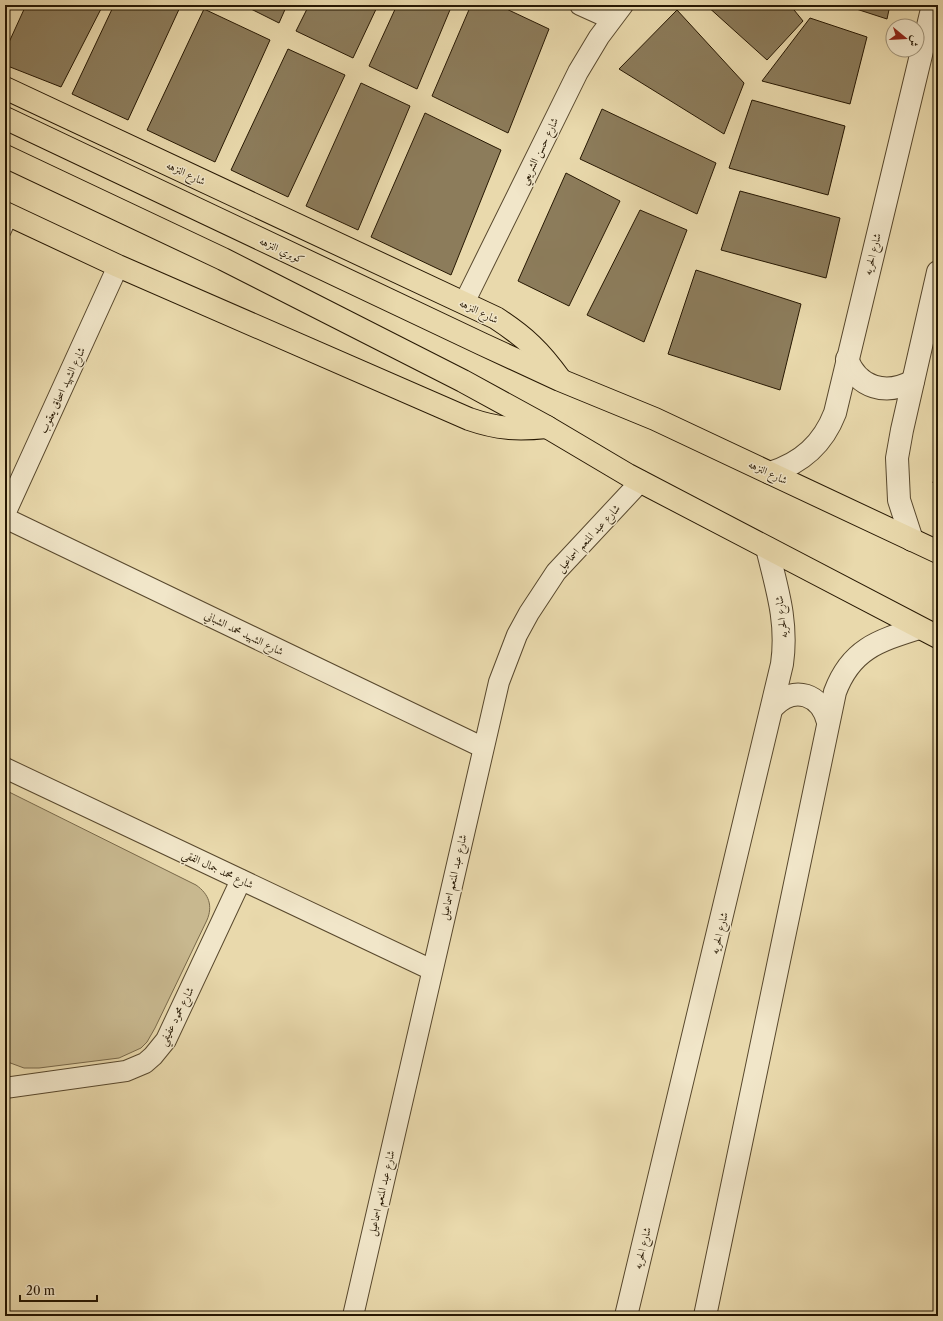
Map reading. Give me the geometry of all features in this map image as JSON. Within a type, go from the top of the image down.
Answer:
[{"type":"main road","name":"شارع النزهه","points":[[5,88],[496,318],[521,335],[543,355],[560,380],[656,420],[938,552]]},
{"type":"main road","name":"كوبري النزهه","points":[[5,118],[560,380]]},
{"type":"main road","points":[[5,156],[223,259],[463,381],[641,481],[928,633]]},
{"type":"main road","points":[[8,220],[118,266],[470,419],[502,428],[519,430],[547,427]]},
{"type":"street","points":[[580,5],[617,12]]},
{"type":"street","name":"شارع الحريه","points":[[770,473],[783,469],[806,456],[824,436],[836,412],[847,359],[933,5]]},
{"type":"street","name":"شارع حسن الشريعي","points":[[464,303],[578,72],[617,12]]},
{"type":"street","name":"شارع الشهيد اسحاق يعقوب","points":[[5,514],[118,266]]},
{"type":"street","points":[[912,540],[899,500],[897,472],[899,444],[912,381],[938,272]]},
{"type":"street","points":[[847,359],[855,375],[862,381],[878,388],[896,388],[912,381]]},
{"type":"street","name":"شارع عبد المنعم اسماعيل","points":[[353,1316],[482,747],[499,682],[507,658],[529,614],[556,572],[572,552],[608,518],[641,481]]},
{"type":"street","name":"شارع الشهيد محمد الشباني","points":[[5,518],[482,747]]},
{"type":"street","name":"شارع الحريه","points":[[626,1316],[774,706],[784,652],[785,628],[782,605],[767,548]]},
{"type":"street","points":[[705,1316],[828,722],[839,682],[844,672],[858,655],[876,643],[928,633]]},
{"type":"street","points":[[774,706],[786,696],[802,694],[816,701],[826,714],[828,722]]},
{"type":"street","name":"شارع محمد جمال الفقي","points":[[5,768],[432,970]]},
{"type":"street","name":"شارع محمود عفيفي","points":[[5,1088],[126,1071],[145,1063],[153,1056],[166,1040],[241,880]]},
{"type":"shaded area","points":[[5,790],[196,885],[207,896],[210,910],[207,920],[155,1028],[147,1042],[141,1048],[119,1058],[39,1068],[24,1068],[5,1061]]},
{"type":"building","points":[[26,5],[103,5],[61,87],[5,65],[5,51]]},
{"type":"building","points":[[114,5],[181,5],[128,120],[72,94]]},
{"type":"building","points":[[243,5],[287,5],[279,23]]},
{"type":"building","points":[[309,5],[378,5],[353,58],[296,31]]},
{"type":"building","points":[[397,5],[452,5],[417,89],[369,66]]},
{"type":"building","points":[[471,5],[498,5],[549,29],[508,133],[432,96]]},
{"type":"building","points":[[706,5],[790,5],[803,21],[767,60]]},
{"type":"building","points":[[844,5],[890,5],[887,18]]},
{"type":"building","points":[[204,9],[270,40],[215,162],[147,130]]},
{"type":"building","points":[[677,10],[744,83],[724,134],[619,69]]},
{"type":"building","points":[[810,18],[867,37],[850,104],[762,81]]},
{"type":"building","points":[[288,49],[345,75],[288,197],[231,170]]},
{"type":"building","points":[[361,83],[410,106],[358,230],[306,206]]},
{"type":"building","points":[[752,100],[845,126],[828,195],[729,168]]},
{"type":"building","points":[[602,109],[716,163],[697,214],[580,159]]},
{"type":"building","points":[[425,113],[501,150],[451,275],[371,237]]},
{"type":"building","points":[[566,173],[620,201],[569,306],[518,281]]},
{"type":"building","points":[[740,191],[840,218],[826,278],[721,250]]},
{"type":"building","points":[[640,210],[687,230],[644,342],[587,315]]},
{"type":"building","points":[[696,270],[801,304],[780,390],[668,354]]},
{"type":"building","points":[[938,462],[938,485],[933,483]]}]
